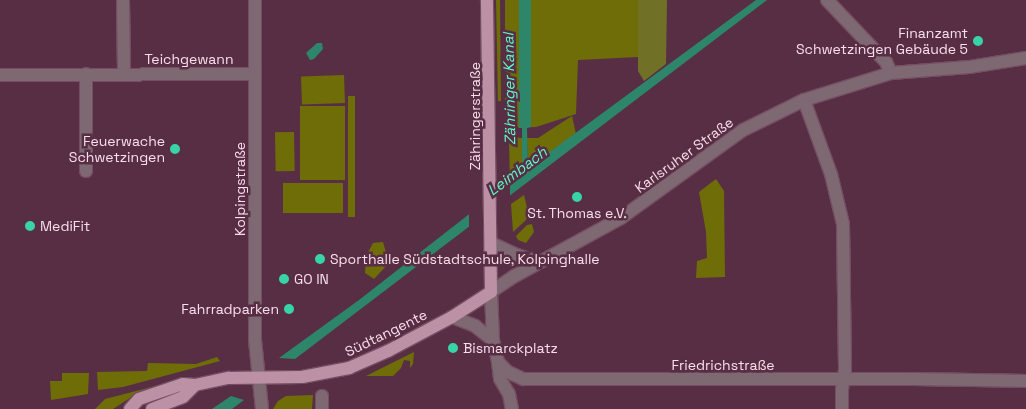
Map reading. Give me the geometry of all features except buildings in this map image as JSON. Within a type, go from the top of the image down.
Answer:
[{"type":"main road","name":"Zähringerstraße","points":[[487,0],[491,292]]},
{"type":"main road","name":"Südtangente","points":[[130,409],[139,399],[183,384],[195,385],[229,378],[302,377],[349,368],[388,351],[452,318],[491,292]]},
{"type":"main road","name":"Südtangente","points":[[152,409],[183,397],[195,385]]},
{"type":"street","points":[[123,0],[124,75]]},
{"type":"street","name":"Kolpingstraße","points":[[255,0],[255,340],[262,409]]},
{"type":"street","points":[[827,0],[886,62],[891,72]]},
{"type":"street","name":"Karlsruher Straße","points":[[491,292],[539,262],[627,214],[743,130],[804,100],[891,72],[969,66],[1026,58]]},
{"type":"street","points":[[86,74],[86,171]]},
{"type":"street","name":"Teichgewann","points":[[0,75],[255,74]]},
{"type":"street","points":[[804,100],[829,167],[843,224],[844,379],[842,409]]},
{"type":"street","points":[[491,243],[517,255],[539,262]]},
{"type":"street","points":[[491,292],[493,340],[500,379],[509,394],[512,409]]},
{"type":"street","points":[[452,318],[475,326],[493,340]]},
{"type":"street","name":"Friedrichstraße","points":[[498,362],[515,377],[533,380],[844,379],[1026,381]]},
{"type":"street","points":[[322,396],[322,409]]},
{"type":"shaded area","points":[[496,0],[500,0],[501,101],[498,101]]},
{"type":"shaded area","points":[[505,0],[638,0],[638,57],[578,60],[576,114],[536,127],[509,128],[505,114]]},
{"type":"shaded area","points":[[519,0],[531,0],[531,127],[527,128],[528,168],[756,0],[767,0],[295,359],[279,358],[359,300],[522,173],[522,128],[519,128]]},
{"type":"shaded area","points":[[638,0],[667,0],[666,64],[644,81],[638,71]]},
{"type":"shaded area","points":[[317,43],[322,43],[323,49],[314,59],[310,60],[306,53]]},
{"type":"shaded area","points":[[344,75],[345,103],[302,104],[301,77]]},
{"type":"shaded area","points":[[348,96],[355,96],[355,217],[348,217]]},
{"type":"shaded area","points":[[300,106],[345,106],[345,180],[300,180]]},
{"type":"shaded area","points":[[572,116],[576,134],[528,169],[527,138],[538,138]]},
{"type":"shaded area","points":[[275,132],[294,132],[295,171],[276,171]]},
{"type":"shaded area","points":[[512,137],[522,138],[522,173],[510,183],[509,140]]},
{"type":"shaded area","points":[[716,179],[724,191],[725,277],[696,278],[697,261],[707,258],[706,232],[699,192]]},
{"type":"shaded area","points":[[283,183],[343,183],[343,213],[283,213]]},
{"type":"shaded area","points":[[524,195],[528,212],[526,220],[513,232],[511,204]]},
{"type":"shaded area","points":[[532,224],[534,232],[526,243],[518,240],[516,236],[527,225]]},
{"type":"shaded area","points":[[383,242],[389,263],[374,279],[365,273],[366,256],[373,243]]},
{"type":"shaded area","points":[[414,352],[413,364],[410,368],[410,361],[404,360],[401,368],[393,376],[366,376]]},
{"type":"shaded area","points":[[217,357],[220,361],[123,387],[98,390],[97,372],[147,371],[148,363],[196,364]]},
{"type":"shaded area","points":[[62,373],[89,373],[88,394],[51,400],[50,381],[62,381]]},
{"type":"shaded area","points":[[175,381],[133,396],[113,409],[95,409],[105,399]]},
{"type":"shaded area","points":[[313,395],[312,409],[273,409],[278,401],[286,396]]},
{"type":"shaded area","points":[[231,396],[244,400],[232,409],[212,409]]},
{"type":"pier","points":[[510,183],[510,197],[469,229],[469,212]]},
{"type":"place","name":"Finanzamt Schwetzingen Gebäude 5","points":[[978,41]]},
{"type":"place","name":"Feuerwache Schwetzingen","points":[[175,149]]},
{"type":"place","name":"St. Thomas e.V.","points":[[577,197]]},
{"type":"place","name":"MediFit","points":[[30,226]]},
{"type":"place","name":"Sporthalle Südstadtschule, Kolpinghalle","points":[[320,259]]},
{"type":"place","name":"GO IN","points":[[284,279]]},
{"type":"place","name":"Fahrradparken","points":[[289,309]]},
{"type":"place","name":"Bismarckplatz","points":[[453,348]]},
{"type":"water label","name":"Zähringer Kanal","points":[[509,89]]},
{"type":"water label","name":"Leimbach","points":[[517,171]]}]
